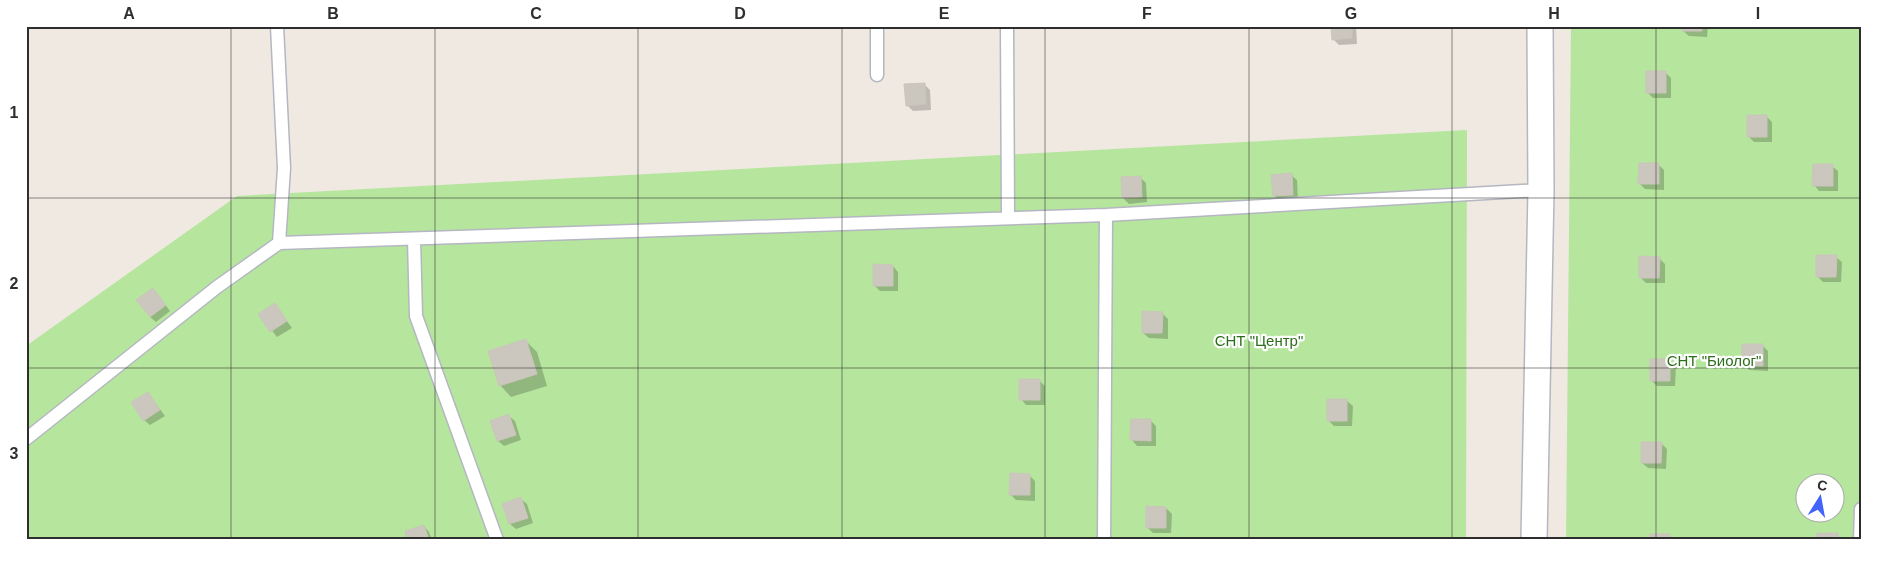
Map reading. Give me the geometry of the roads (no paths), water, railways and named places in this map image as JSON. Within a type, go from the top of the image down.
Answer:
[{"type":"street","points":[[1534,540],[1541,190],[1540,26]]},
{"type":"lane","points":[[277,26],[284,168],[279,243]]},
{"type":"lane","points":[[877,26],[877,75]]},
{"type":"lane","points":[[1008,26],[1008,218]]},
{"type":"lane","points":[[26,439],[217,287],[279,243],[414,240],[1106,215],[1541,190]]},
{"type":"lane","points":[[1104,540],[1106,215]]},
{"type":"lane","points":[[414,240],[416,316],[497,540]]},
{"type":"lane","points":[[1860,540],[1861,508]]},
{"type":"park label","name":"СНТ \"Центр\"","points":[[1259,340]]},
{"type":"park label","name":"СНТ \"Биолог\"","points":[[1714,360]]}]
